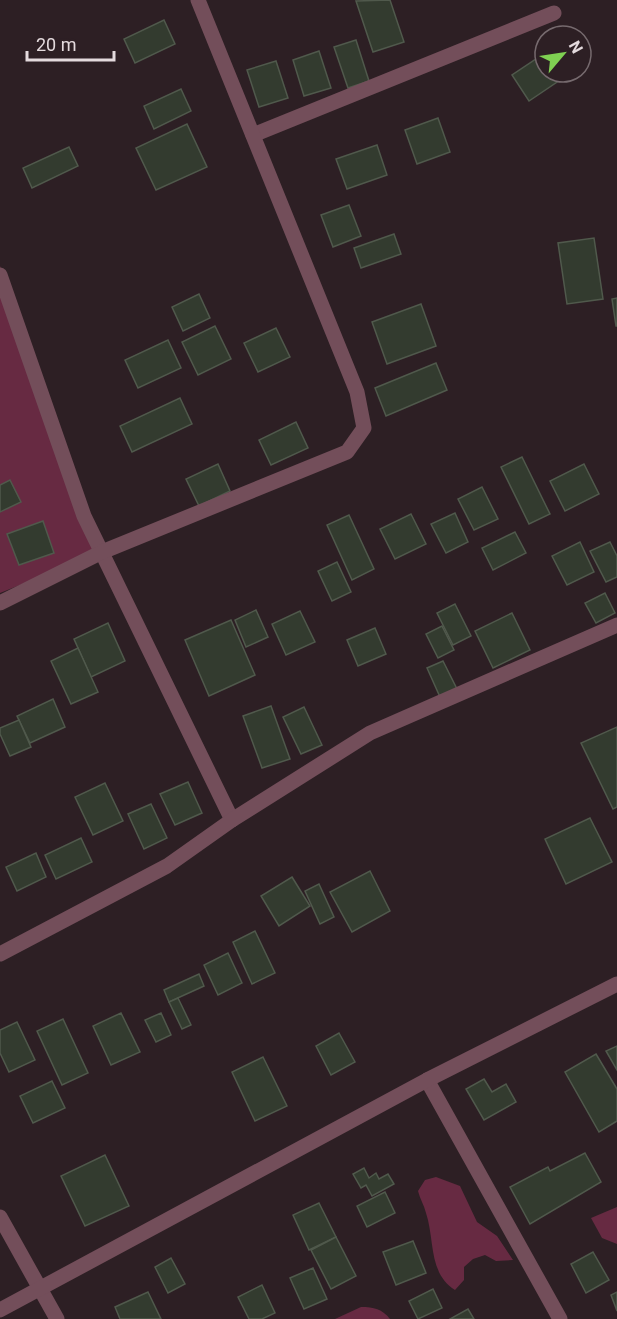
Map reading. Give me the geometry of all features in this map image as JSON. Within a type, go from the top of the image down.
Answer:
[{"type":"street","points":[[0,603],[102,552],[347,452],[364,428],[357,392],[198,0]]},
{"type":"street","points":[[253,135],[554,13]]},
{"type":"street","points":[[0,275],[84,516],[232,820]]},
{"type":"street","points":[[0,954],[167,866],[232,820],[370,733],[617,625]]},
{"type":"street","points":[[0,1310],[427,1080],[617,984]]},
{"type":"street","points":[[427,1080],[560,1319]]},
{"type":"street","points":[[0,1217],[57,1319]]},
{"type":"shaded area","points":[[0,266],[102,552],[0,593]]},
{"type":"shaded area","points":[[436,1177],[460,1186],[477,1222],[497,1236],[513,1260],[496,1261],[485,1255],[473,1259],[464,1267],[464,1280],[455,1290],[446,1283],[436,1265],[429,1223],[418,1191],[425,1180]]},
{"type":"shaded area","points":[[617,1207],[617,1244],[602,1238],[591,1218]]},
{"type":"shaded area","points":[[361,1307],[377,1309],[390,1319],[335,1319]]},
{"type":"building","points":[[390,0],[404,42],[373,52],[356,1]]},
{"type":"building","points":[[164,20],[175,44],[135,63],[124,39]]},
{"type":"building","points":[[356,40],[369,81],[348,88],[334,47]]},
{"type":"building","points":[[319,51],[331,88],[304,96],[293,60]]},
{"type":"building","points":[[276,61],[288,98],[259,107],[247,70]]},
{"type":"building","points":[[533,61],[533,84],[554,84],[529,101],[512,75]]},
{"type":"building","points":[[181,89],[191,111],[154,129],[144,106]]},
{"type":"building","points":[[438,118],[450,152],[417,164],[405,130]]},
{"type":"building","points":[[187,124],[207,167],[156,190],[136,148]]},
{"type":"building","points":[[377,145],[387,175],[347,189],[336,159]]},
{"type":"building","points":[[69,147],[78,166],[32,188],[23,168]]},
{"type":"building","points":[[349,205],[361,236],[333,247],[321,215]]},
{"type":"building","points":[[394,234],[401,254],[361,268],[354,248]]},
{"type":"building","points":[[594,238],[603,299],[567,304],[558,243]]},
{"type":"building","points":[[199,294],[210,318],[183,331],[172,307]]},
{"type":"building","points":[[617,298],[617,326],[616,326],[612,299]]},
{"type":"building","points":[[421,304],[436,346],[387,364],[372,322]]},
{"type":"building","points":[[215,326],[231,359],[198,375],[182,342]]},
{"type":"building","points":[[276,328],[290,357],[258,372],[244,343]]},
{"type":"building","points":[[168,340],[181,368],[138,388],[125,360]]},
{"type":"building","points":[[436,363],[447,390],[386,416],[375,388]]},
{"type":"building","points":[[180,398],[192,424],[132,452],[120,426]]},
{"type":"building","points":[[296,422],[308,448],[271,465],[259,440]]},
{"type":"building","points":[[522,457],[550,514],[529,524],[501,467]]},
{"type":"building","points":[[218,464],[230,491],[199,506],[186,479]]},
{"type":"building","points":[[584,464],[599,494],[565,511],[550,481]]},
{"type":"building","points":[[10,480],[21,502],[0,512],[0,485]]},
{"type":"building","points":[[482,487],[498,519],[474,530],[458,499]]},
{"type":"building","points":[[455,513],[468,542],[446,553],[431,524]]},
{"type":"building","points":[[411,514],[426,544],[395,559],[380,529]]},
{"type":"building","points":[[349,515],[374,569],[352,580],[327,525]]},
{"type":"building","points":[[43,521],[54,553],[19,565],[7,534]]},
{"type":"building","points":[[515,532],[526,553],[493,570],[482,548]]},
{"type":"building","points":[[580,542],[594,572],[567,585],[552,556]]},
{"type":"building","points":[[610,542],[617,556],[617,577],[606,582],[590,551]]},
{"type":"building","points":[[337,562],[351,592],[332,601],[318,571]]},
{"type":"building","points":[[605,593],[615,613],[596,623],[585,603]]},
{"type":"building","points":[[455,604],[471,636],[453,645],[437,613]]},
{"type":"building","points":[[256,610],[268,637],[246,647],[235,620]]},
{"type":"building","points":[[300,611],[315,642],[286,655],[272,624]]},
{"type":"building","points":[[512,613],[530,650],[493,668],[475,631]]},
{"type":"building","points":[[231,620],[255,675],[209,696],[185,640]]},
{"type":"building","points":[[108,623],[125,661],[91,677],[74,639]]},
{"type":"building","points":[[442,626],[454,650],[438,658],[426,634]]},
{"type":"building","points":[[375,628],[386,654],[358,666],[347,640]]},
{"type":"building","points":[[78,648],[98,692],[71,704],[51,661]]},
{"type":"building","points":[[443,661],[457,689],[440,697],[427,668]]},
{"type":"building","points":[[53,699],[65,727],[30,743],[17,716]]},
{"type":"building","points":[[271,706],[290,759],[262,768],[243,716]]},
{"type":"building","points":[[304,707],[322,745],[301,754],[283,717]]},
{"type":"building","points":[[19,720],[31,747],[10,756],[0,734],[0,728]]},
{"type":"building","points":[[617,727],[617,807],[613,809],[581,743]]},
{"type":"building","points":[[188,782],[202,813],[175,825],[160,794]]},
{"type":"building","points":[[105,783],[123,821],[93,835],[75,797]]},
{"type":"building","points":[[151,804],[167,838],[144,849],[128,814]]},
{"type":"building","points":[[590,818],[612,862],[566,884],[545,839]]},
{"type":"building","points":[[81,838],[92,862],[56,879],[45,855]]},
{"type":"building","points":[[36,853],[46,877],[17,891],[6,867]]},
{"type":"building","points":[[370,871],[390,911],[352,932],[330,892]]},
{"type":"building","points":[[292,877],[310,906],[279,926],[261,896]]},
{"type":"building","points":[[319,884],[334,917],[320,924],[305,891]]},
{"type":"building","points":[[255,931],[275,973],[252,984],[233,942]]},
{"type":"building","points":[[228,953],[242,983],[218,995],[204,965]]},
{"type":"building","points":[[199,974],[204,986],[169,1002],[164,990]]},
{"type":"building","points":[[178,998],[191,1025],[182,1029],[169,1002]]},
{"type":"building","points":[[121,1013],[140,1052],[111,1065],[93,1026]]},
{"type":"building","points":[[161,1013],[171,1035],[156,1042],[145,1020]]},
{"type":"building","points":[[63,1019],[88,1073],[62,1085],[37,1031]]},
{"type":"building","points":[[17,1022],[35,1060],[9,1072],[0,1053],[0,1030]]},
{"type":"building","points":[[339,1033],[355,1062],[331,1075],[316,1046]]},
{"type":"building","points":[[617,1046],[617,1070],[606,1051]]},
{"type":"building","points":[[596,1054],[617,1089],[617,1121],[599,1132],[565,1072]]},
{"type":"building","points":[[263,1057],[287,1106],[255,1121],[232,1072]]},
{"type":"building","points":[[484,1079],[492,1092],[506,1084],[516,1102],[484,1120],[466,1089]]},
{"type":"building","points":[[52,1081],[65,1108],[33,1123],[20,1096]]},
{"type":"building","points":[[585,1153],[601,1182],[530,1224],[510,1187],[548,1167],[550,1171]]},
{"type":"building","points":[[105,1155],[129,1206],[85,1226],[61,1176]]},
{"type":"building","points":[[364,1168],[369,1178],[376,1173],[379,1179],[388,1174],[394,1184],[372,1196],[366,1185],[361,1188],[353,1174]]},
{"type":"building","points":[[385,1192],[395,1213],[367,1227],[357,1206]]},
{"type":"building","points":[[319,1203],[336,1237],[309,1250],[293,1215]]},
{"type":"building","points":[[336,1237],[356,1276],[331,1289],[311,1250]]},
{"type":"building","points":[[413,1241],[426,1273],[396,1285],[383,1252]]},
{"type":"building","points":[[593,1252],[609,1280],[586,1293],[571,1264]]},
{"type":"building","points":[[171,1258],[185,1284],[168,1293],[155,1267]]},
{"type":"building","points":[[313,1268],[327,1299],[304,1309],[290,1278]]},
{"type":"building","points":[[262,1285],[275,1313],[262,1319],[249,1319],[238,1297]]},
{"type":"building","points":[[433,1289],[442,1308],[418,1319],[409,1301]]},
{"type":"building","points":[[148,1292],[161,1319],[120,1319],[115,1307]]},
{"type":"building","points":[[617,1292],[617,1311],[611,1295]]},
{"type":"building","points":[[468,1309],[474,1319],[450,1319]]}]
